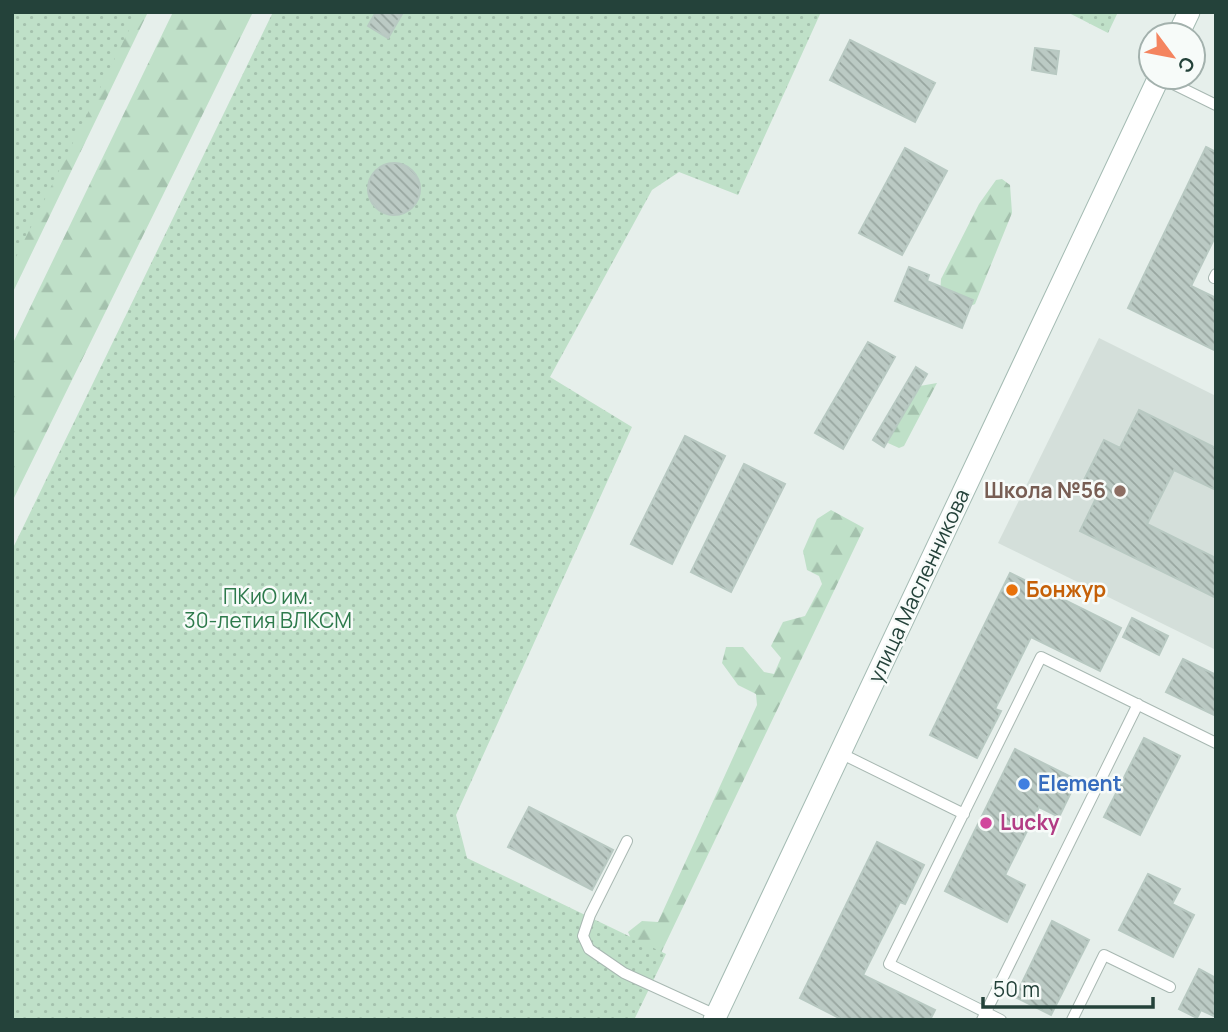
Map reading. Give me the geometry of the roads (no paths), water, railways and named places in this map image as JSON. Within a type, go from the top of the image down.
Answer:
[{"type":"main road","name":"улица Масленникова","points":[[715,1018],[1152,91]]},
{"type":"lane","points":[[1188,91],[1216,105]]},
{"type":"lane","points":[[1001,1020],[984,1016],[889,964],[1041,657],[1216,743]]},
{"type":"lane","points":[[984,1016],[1138,704]]},
{"type":"lane","points":[[840,753],[964,814]]},
{"type":"lane","points":[[627,841],[590,915],[583,936],[589,949],[624,973],[715,1018]]},
{"type":"lane","points":[[1072,1020],[1104,955],[1170,987]]},
{"type":"place","name":"Школа №56","points":[[1120,491]]},
{"type":"place","name":"Бонжур","points":[[1012,590]]},
{"type":"place","name":"Element","points":[[1024,784]]},
{"type":"place","name":"Lucky","points":[[986,823]]},
{"type":"park label","name":"ПКиО им. 30-летия ВЛКСМ","points":[[268,609]]}]
